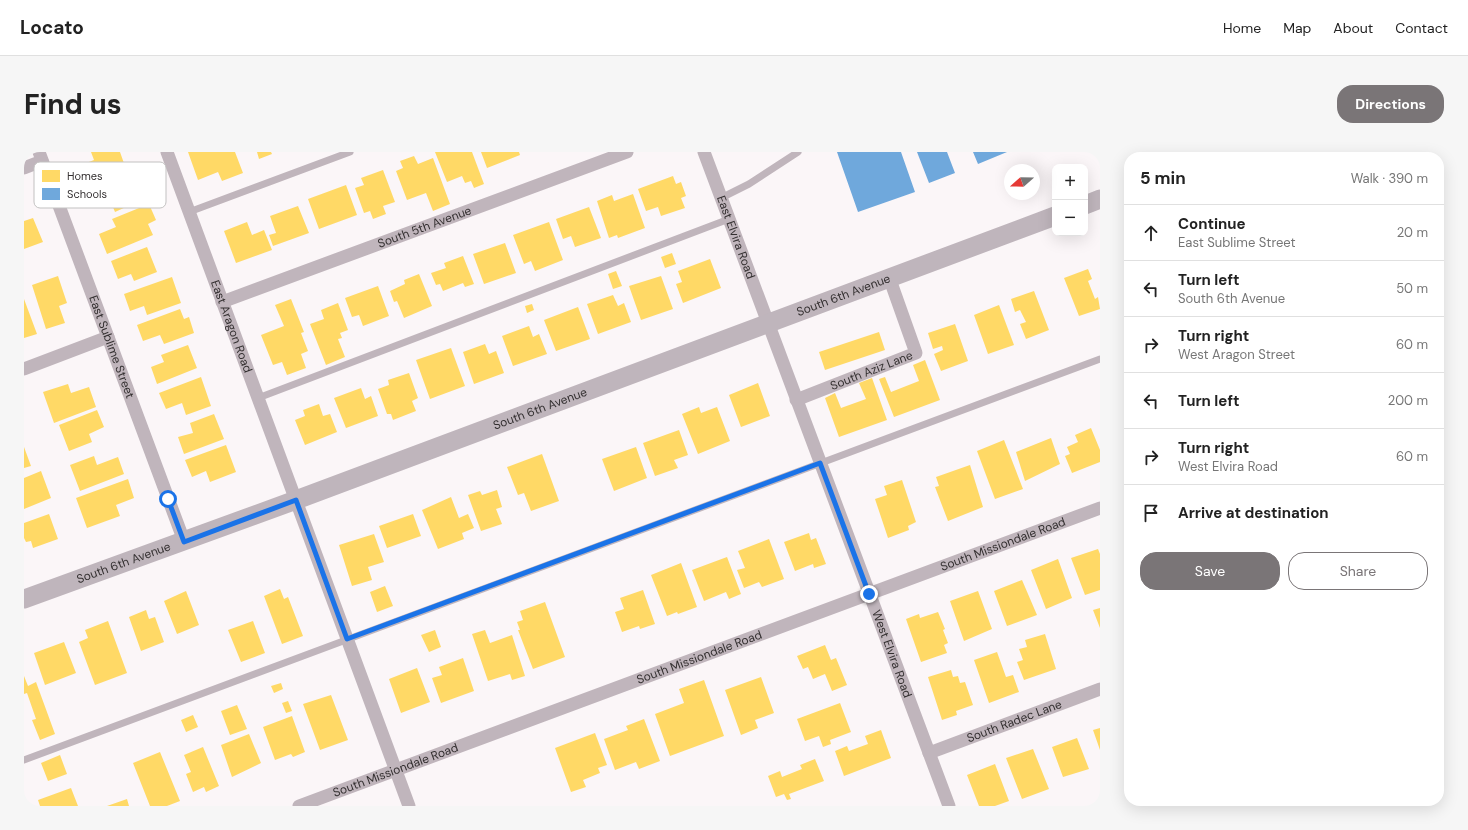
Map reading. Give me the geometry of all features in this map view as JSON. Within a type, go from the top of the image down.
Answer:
[{"type":"street","name":"East Aragon Road","points":[[167,152],[409,806]]},
{"type":"street","name":"South 5th Avenue","points":[[222,302],[627,152]]},
{"type":"street","name":"East Elvira Road","points":[[704,152],[767,323]]},
{"type":"street","points":[[24,168],[41,157]]},
{"type":"street","points":[[1088,204],[1100,199]]},
{"type":"street","name":"East Sublime Street","points":[[60,208],[184,542]]},
{"type":"street","name":"South 6th Avenue","points":[[24,599],[184,542],[1052,217]]},
{"type":"street","name":"South Aziz Lane","points":[[796,400],[916,353],[889,277]]},
{"type":"street","name":"West Elvira Road","points":[[767,323],[948,806]]},
{"type":"street","points":[[24,369],[108,337]]},
{"type":"street","name":"South Missiondale Road","points":[[299,806],[1100,508]]},
{"type":"street","name":"South Radec Lane","points":[[929,753],[1100,689]]},
{"type":"lane","points":[[189,212],[350,152]]},
{"type":"lane","points":[[721,198],[748,184],[798,152]]},
{"type":"lane","points":[[258,398],[729,219]]},
{"type":"lane","points":[[24,760],[1100,359]]},
{"type":"building: Homes","points":[[91,152],[120,152],[124,162],[89,162],[94,160]]},
{"type":"building: Homes","points":[[188,152],[235,152],[243,173],[222,181],[218,172],[198,180]]},
{"type":"building: Homes","points":[[257,152],[271,152],[272,154],[259,159]]},
{"type":"building: Homes","points":[[435,152],[472,152],[484,184],[474,188],[471,181],[465,183],[462,176],[447,182]]},
{"type":"building: Homes","points":[[481,152],[519,152],[520,155],[487,168]]},
{"type":"building: Homes","points":[[414,156],[418,164],[433,158],[450,204],[433,211],[426,193],[407,200],[396,171],[403,168],[400,161]]},
{"type":"building: Homes","points":[[383,170],[395,202],[383,206],[386,214],[373,219],[370,211],[364,213],[355,188],[364,185],[361,178]]},
{"type":"building: Homes","points":[[673,176],[676,184],[681,182],[686,196],[681,198],[685,208],[661,216],[658,207],[646,211],[638,189]]},
{"type":"building: Homes","points":[[346,185],[357,215],[319,229],[308,199]]},
{"type":"building: Homes","points":[[633,194],[645,228],[618,238],[617,235],[609,238],[597,201],[612,195],[614,201]]},
{"type":"building: Homes","points":[[298,206],[309,233],[273,246],[269,235],[276,233],[270,216]]},
{"type":"building: Homes","points":[[589,207],[601,238],[575,247],[571,236],[563,239],[556,219]]},
{"type":"building: Homes","points":[[113,208],[124,208],[115,212]]},
{"type":"building: Homes","points":[[139,208],[151,208],[156,220],[148,224],[153,235],[107,254],[99,234],[116,227],[112,219]]},
{"type":"building: Homes","points":[[33,218],[43,242],[24,249],[24,221]]},
{"type":"building: Homes","points":[[247,222],[252,235],[264,230],[272,250],[236,263],[224,231]]},
{"type":"building: Homes","points":[[549,222],[563,260],[535,271],[531,261],[524,264],[513,235]]},
{"type":"building: Homes","points":[[505,243],[516,273],[484,284],[473,254]]},
{"type":"building: Homes","points":[[147,247],[157,272],[134,281],[131,274],[118,279],[111,261]]},
{"type":"building: Homes","points":[[672,253],[676,264],[665,268],[661,257]]},
{"type":"building: Homes","points":[[463,256],[474,284],[465,287],[463,283],[443,291],[440,284],[436,285],[431,273],[446,268],[444,263]]},
{"type":"building: Homes","points":[[710,259],[721,288],[683,303],[676,284],[682,282],[678,271]]},
{"type":"building: Homes","points":[[1088,269],[1092,279],[1088,281],[1095,299],[1098,297],[1100,309],[1079,316],[1064,278]]},
{"type":"building: Homes","points":[[616,271],[622,286],[613,289],[608,274]]},
{"type":"building: Homes","points":[[419,274],[432,306],[404,318],[397,301],[394,302],[390,291],[405,284],[404,280]]},
{"type":"building: Homes","points":[[58,276],[67,303],[59,306],[65,323],[46,329],[32,285]]},
{"type":"building: Homes","points":[[661,276],[673,309],[641,320],[629,286]]},
{"type":"building: Homes","points":[[172,277],[181,303],[147,315],[144,306],[130,311],[124,294]]},
{"type":"building: Homes","points":[[378,286],[389,316],[363,326],[359,315],[352,317],[345,298]]},
{"type":"building: Homes","points":[[1034,291],[1049,330],[1026,339],[1020,324],[1026,322],[1020,310],[1015,312],[1011,299]]},
{"type":"building: Homes","points":[[613,295],[618,306],[624,303],[631,322],[598,334],[587,304]]},
{"type":"building: Homes","points":[[24,299],[37,334],[24,338]]},
{"type":"building: Homes","points":[[291,299],[304,332],[301,333],[308,351],[301,354],[306,368],[287,375],[282,362],[273,365],[261,335],[284,326],[275,305]]},
{"type":"building: Homes","points":[[338,303],[348,330],[340,333],[342,338],[338,339],[345,357],[326,365],[310,324],[324,319],[321,310]]},
{"type":"building: Homes","points":[[532,304],[534,310],[527,313],[525,306]]},
{"type":"building: Homes","points":[[999,305],[1014,345],[988,354],[974,315]]},
{"type":"building: Homes","points":[[578,307],[590,339],[556,351],[544,320]]},
{"type":"building: Homes","points":[[180,309],[184,319],[189,317],[194,333],[164,344],[160,335],[143,341],[137,325]]},
{"type":"building: Homes","points":[[955,324],[968,361],[941,371],[934,354],[943,350],[942,346],[933,349],[928,333]]},
{"type":"building: Homes","points":[[529,326],[533,337],[539,334],[547,354],[513,366],[502,336]]},
{"type":"building: Homes","points":[[879,332],[885,350],[825,370],[819,352]]},
{"type":"building: Homes","points":[[485,344],[489,354],[496,351],[504,373],[474,384],[463,352]]},
{"type":"building: Homes","points":[[188,345],[197,368],[157,384],[151,367],[164,362],[161,355]]},
{"type":"building: Homes","points":[[451,348],[465,386],[430,399],[416,360]]},
{"type":"building: Homes","points":[[925,360],[940,400],[894,417],[879,379],[885,377],[891,392],[919,381],[913,365]]},
{"type":"building: Homes","points":[[409,373],[418,398],[412,401],[416,411],[393,420],[391,414],[387,414],[378,389],[389,385],[388,380]]},
{"type":"building: Homes","points":[[201,377],[211,406],[186,415],[182,403],[166,409],[159,393]]},
{"type":"building: Homes","points":[[872,378],[887,420],[839,437],[825,398],[835,393],[841,408],[866,399],[859,383]]},
{"type":"building: Homes","points":[[758,383],[770,416],[741,427],[729,395]]},
{"type":"building: Homes","points":[[68,384],[71,393],[89,387],[96,407],[54,423],[43,392]]},
{"type":"building: Homes","points":[[361,388],[365,399],[371,396],[378,416],[346,428],[334,398]]},
{"type":"building: Homes","points":[[319,404],[323,416],[330,414],[337,432],[305,445],[295,420],[305,416],[303,410]]},
{"type":"building: Homes","points":[[699,407],[701,413],[717,407],[730,441],[698,454],[682,414]]},
{"type":"building: Homes","points":[[97,410],[104,427],[89,434],[92,442],[69,451],[59,425]]},
{"type":"building: Homes","points":[[214,414],[224,439],[184,454],[178,437],[193,433],[190,423]]},
{"type":"building: Homes","points":[[1091,428],[1100,450],[1100,462],[1072,473],[1065,456],[1070,454],[1067,447],[1078,442],[1075,435]]},
{"type":"building: Homes","points":[[679,430],[688,455],[674,460],[678,468],[655,476],[643,443]]},
{"type":"building: Homes","points":[[1051,438],[1060,464],[1025,481],[1016,452]]},
{"type":"building: Homes","points":[[1004,440],[1023,489],[995,499],[977,451]]},
{"type":"building: Homes","points":[[226,445],[236,472],[210,482],[206,471],[192,477],[185,460]]},
{"type":"building: Homes","points":[[24,447],[31,466],[24,468]]},
{"type":"building: Homes","points":[[636,447],[647,478],[614,491],[602,459]]},
{"type":"building: Homes","points":[[542,454],[559,501],[531,511],[524,493],[518,495],[507,467]]},
{"type":"building: Homes","points":[[94,456],[97,465],[118,457],[124,474],[80,491],[70,465]]},
{"type":"building: Homes","points":[[970,465],[983,507],[948,521],[935,487],[939,486],[936,477]]},
{"type":"building: Homes","points":[[41,471],[51,498],[24,509],[24,478]]},
{"type":"building: Homes","points":[[128,479],[134,498],[116,505],[120,516],[87,528],[76,498]]},
{"type":"building: Homes","points":[[902,480],[916,522],[908,526],[909,530],[888,538],[875,499],[887,495],[884,486]]},
{"type":"building: Homes","points":[[497,490],[502,507],[496,509],[502,524],[481,531],[468,495],[480,491],[482,495]]},
{"type":"building: Homes","points":[[451,497],[459,518],[468,514],[474,528],[462,533],[464,539],[438,549],[422,510]]},
{"type":"building: Homes","points":[[49,514],[58,539],[33,548],[31,541],[26,542],[24,538],[24,523]]},
{"type":"building: Homes","points":[[413,514],[421,536],[387,548],[379,526]]},
{"type":"building: Homes","points":[[809,533],[811,540],[816,538],[826,564],[814,568],[813,564],[795,571],[784,542]]},
{"type":"building: Homes","points":[[374,534],[384,562],[368,567],[372,580],[352,586],[339,545]]},
{"type":"building: Homes","points":[[769,539],[784,579],[762,587],[759,582],[744,588],[737,570],[745,568],[738,551]]},
{"type":"building: Homes","points":[[1098,549],[1100,554],[1100,590],[1085,595],[1071,558]]},
{"type":"building: Homes","points":[[727,557],[741,594],[729,599],[726,592],[704,601],[692,570]]},
{"type":"building: Homes","points":[[1058,559],[1072,598],[1046,609],[1031,570]]},
{"type":"building: Homes","points":[[681,563],[697,607],[678,614],[677,612],[667,616],[651,575]]},
{"type":"building: Homes","points":[[1022,580],[1037,615],[1007,626],[994,591]]},
{"type":"building: Homes","points":[[385,586],[393,606],[377,612],[370,592]]},
{"type":"building: Homes","points":[[280,589],[284,599],[288,597],[303,636],[282,644],[264,596]]},
{"type":"building: Homes","points":[[643,590],[655,624],[640,629],[639,626],[622,632],[615,612],[624,609],[620,598]]},
{"type":"building: Homes","points":[[186,591],[199,625],[177,634],[164,601]]},
{"type":"building: Homes","points":[[978,591],[992,629],[964,641],[950,601]]},
{"type":"building: Homes","points":[[545,602],[565,657],[533,669],[518,630],[520,630],[517,622],[523,620],[520,611]]},
{"type":"building: Homes","points":[[1100,608],[1100,628],[1093,610]]},
{"type":"building: Homes","points":[[146,610],[149,619],[155,617],[164,642],[141,651],[129,617]]},
{"type":"building: Homes","points":[[938,612],[945,629],[943,630],[948,643],[944,645],[947,653],[921,662],[906,619],[919,614],[920,618]]},
{"type":"building: Homes","points":[[108,621],[127,673],[95,685],[79,642],[88,638],[85,630]]},
{"type":"building: Homes","points":[[253,621],[265,653],[241,662],[228,630]]},
{"type":"building: Homes","points":[[435,630],[441,647],[429,652],[421,635]]},
{"type":"building: Homes","points":[[485,630],[490,643],[512,635],[525,676],[512,680],[510,674],[488,681],[472,634]]},
{"type":"building: Homes","points":[[1045,634],[1056,669],[1024,680],[1017,662],[1023,660],[1019,649],[1027,647],[1025,640]]},
{"type":"building: Homes","points":[[64,642],[76,673],[45,685],[34,653]]},
{"type":"building: Homes","points":[[825,645],[831,660],[836,658],[847,685],[832,691],[825,674],[813,679],[808,667],[803,669],[797,656]]},
{"type":"building: Homes","points":[[997,652],[1006,677],[1013,675],[1019,692],[989,703],[974,660]]},
{"type":"building: Homes","points":[[463,658],[474,691],[441,703],[432,678],[442,675],[439,667]]},
{"type":"building: Homes","points":[[417,668],[430,702],[401,713],[389,679]]},
{"type":"building: Homes","points":[[951,670],[953,677],[958,676],[960,683],[965,682],[973,705],[956,711],[957,715],[942,720],[928,677]]},
{"type":"building: Homes","points":[[24,676],[28,686],[36,682],[55,734],[40,740],[32,720],[36,719],[27,693],[24,694]]},
{"type":"building: Homes","points":[[761,677],[774,713],[755,720],[758,728],[741,735],[725,690]]},
{"type":"building: Homes","points":[[704,680],[724,736],[670,756],[655,714],[684,703],[679,689]]},
{"type":"building: Homes","points":[[281,683],[283,689],[274,693],[271,686]]},
{"type":"building: Homes","points":[[331,695],[348,740],[320,750],[303,704]]},
{"type":"building: Homes","points":[[288,701],[292,711],[286,713],[282,703]]},
{"type":"building: Homes","points":[[840,703],[851,732],[830,740],[831,744],[823,747],[819,736],[805,741],[797,719]]},
{"type":"building: Homes","points":[[237,705],[247,729],[230,735],[221,711]]},
{"type":"building: Homes","points":[[193,715],[198,727],[186,732],[181,720]]},
{"type":"building: Homes","points":[[292,716],[305,752],[293,757],[291,754],[275,760],[263,727]]},
{"type":"building: Homes","points":[[644,719],[660,761],[639,769],[636,762],[615,770],[604,739],[628,730],[626,726]]},
{"type":"building: Homes","points":[[1100,728],[1100,750],[1093,730]]},
{"type":"building: Homes","points":[[881,730],[891,758],[844,776],[835,751],[847,746],[849,751],[868,744],[865,736]]},
{"type":"building: Homes","points":[[595,733],[607,765],[598,768],[600,773],[583,780],[586,787],[571,792],[555,748]]},
{"type":"building: Homes","points":[[249,734],[261,763],[232,777],[221,745]]},
{"type":"building: Homes","points":[[1077,738],[1089,769],[1063,777],[1052,747]]},
{"type":"building: Homes","points":[[203,747],[219,786],[206,792],[204,787],[193,792],[186,774],[191,772],[184,755]]},
{"type":"building: Homes","points":[[1033,749],[1049,789],[1022,799],[1006,758]]},
{"type":"building: Homes","points":[[160,752],[180,801],[167,806],[150,806],[133,763]]},
{"type":"building: Homes","points":[[60,755],[67,774],[48,781],[41,763]]},
{"type":"building: Homes","points":[[815,759],[824,781],[789,794],[791,799],[787,800],[784,794],[776,797],[768,776],[780,771],[782,777],[802,769],[800,765]]},
{"type":"building: Homes","points":[[995,764],[1009,801],[995,806],[979,806],[967,775]]},
{"type":"building: Homes","points":[[71,788],[78,806],[40,806],[38,800]]},
{"type":"building: Homes","points":[[127,799],[129,806],[107,806]]},
{"type":"building: Schools","points":[[837,152],[901,152],[915,192],[858,212]]},
{"type":"building: Schools","points":[[917,152],[947,152],[955,173],[929,183]]},
{"type":"building: Schools","points":[[973,152],[1007,152],[978,164]]},
{"type":"route","points":[[168,499],[184,542],[296,500],[347,639],[820,463],[869,594]]}]
